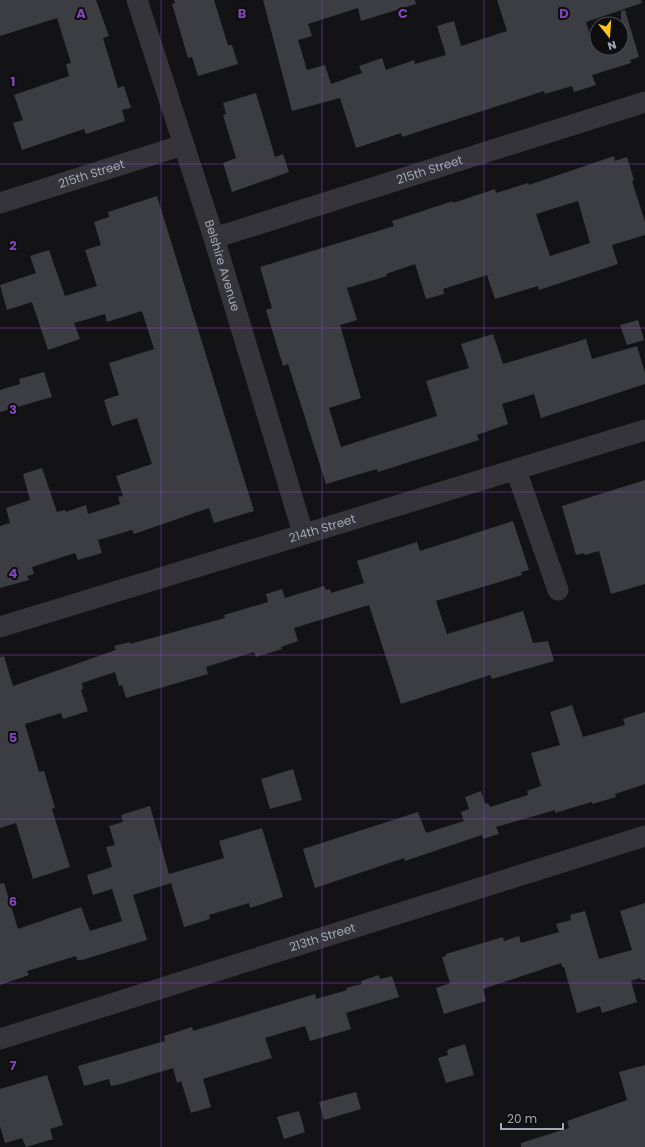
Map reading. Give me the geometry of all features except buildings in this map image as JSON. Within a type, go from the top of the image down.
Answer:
[{"type":"street","name":"Belshire Avenue","points":[[137,0],[214,238],[303,533]]},
{"type":"street","name":"215th Street","points":[[214,238],[645,102]]},
{"type":"street","name":"215th Street","points":[[0,203],[183,146]]},
{"type":"street","name":"214th Street","points":[[0,627],[303,533],[645,430]]},
{"type":"street","points":[[516,470],[558,590]]},
{"type":"street","name":"213th Street","points":[[0,1039],[645,836]]}]
